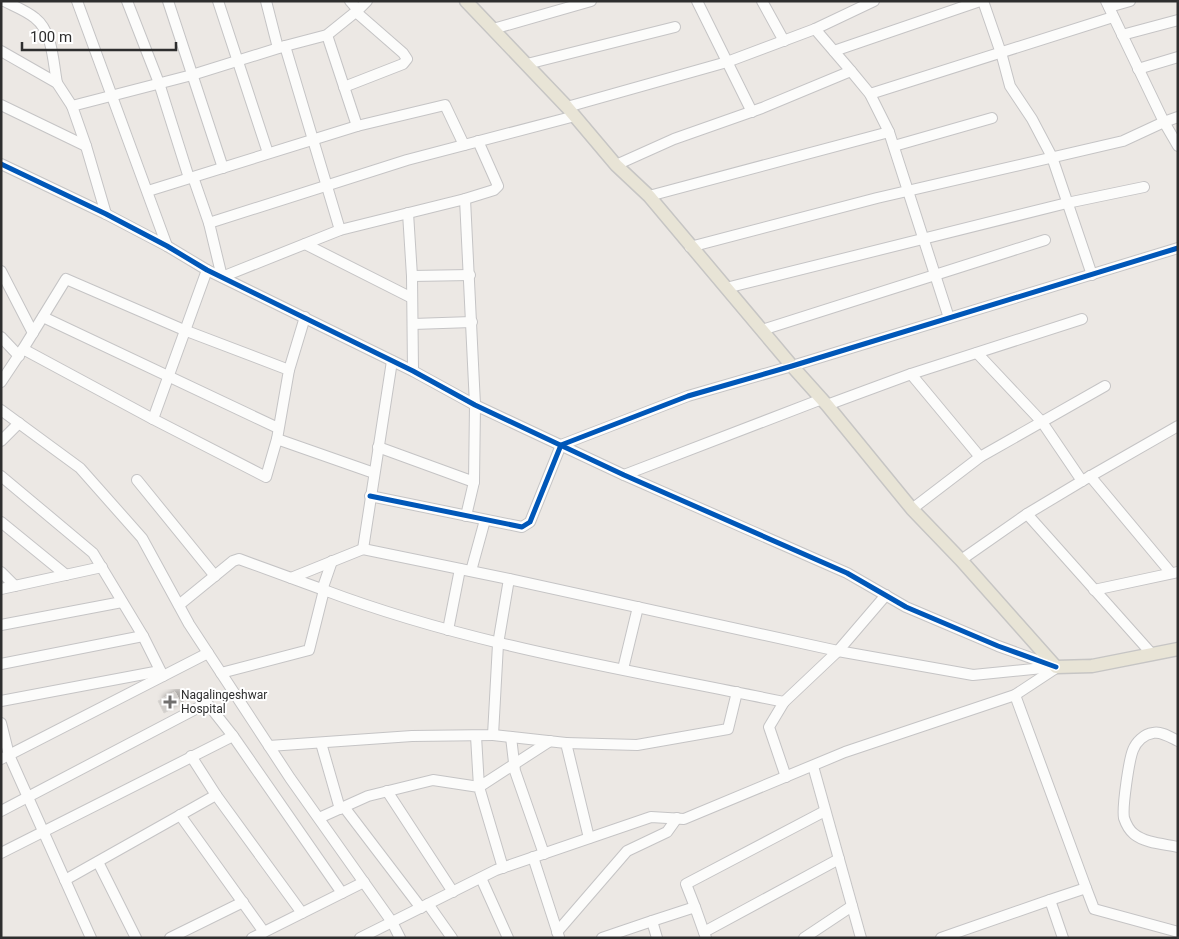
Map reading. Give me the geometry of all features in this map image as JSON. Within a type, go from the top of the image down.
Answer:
[{"type":"main road","points":[[472,3],[493,29],[571,112],[616,165],[648,196],[792,366],[825,402],[912,509],[961,560],[1056,667],[1092,666],[1178,649]]},
{"type":"street","points":[[1,6],[4,1],[34,17],[44,29],[49,41],[57,83],[72,106],[106,214]]},
{"type":"street","points":[[77,1],[168,246]]},
{"type":"street","points":[[127,1],[209,222],[222,277]]},
{"type":"street","points":[[168,1],[223,168]]},
{"type":"street","points":[[218,1],[236,61],[268,154]]},
{"type":"street","points":[[266,1],[340,230]]},
{"type":"street","points":[[344,87],[403,64],[407,60],[403,53],[357,11],[350,1]]},
{"type":"street","points":[[72,106],[192,75],[327,35],[367,1]]},
{"type":"street","points":[[493,29],[591,1]]},
{"type":"street","points":[[697,1],[752,112]]},
{"type":"street","points":[[762,1],[784,41]]},
{"type":"street","points":[[209,222],[407,160],[478,142],[727,62],[814,29],[874,1]]},
{"type":"street","points":[[834,51],[981,1],[1000,52],[1010,86],[1032,119],[1052,157],[1092,275]]},
{"type":"street","points":[[870,94],[1000,52],[1130,1]]},
{"type":"street","points":[[1110,8],[1164,122],[1178,146]]},
{"type":"street","points":[[1122,35],[1178,20]]},
{"type":"street","points":[[527,64],[675,27]]},
{"type":"street","points":[[814,29],[870,94],[889,132],[949,318]]},
{"type":"street","points":[[327,35],[357,126]]},
{"type":"street","points":[[1,51],[57,83]]},
{"type":"street","points":[[1138,69],[1178,57]]},
{"type":"street","points":[[616,165],[674,139],[752,112],[851,70]]},
{"type":"street","points":[[1,105],[86,146]]},
{"type":"street","points":[[148,191],[312,139],[445,105],[464,145]]},
{"type":"street","points":[[894,146],[992,118]]},
{"type":"street","points":[[690,247],[908,191],[1123,141],[1164,122],[1178,118]]},
{"type":"street","points":[[648,196],[889,132]]},
{"type":"street","points":[[222,277],[340,230],[494,190],[498,186],[478,142]]},
{"type":"street","points":[[1,164],[106,214],[168,246],[207,270],[413,371],[475,405],[624,476],[847,573],[906,606],[964,632],[1056,667]]},
{"type":"street","points":[[726,288],[1067,203],[1144,186]]},
{"type":"street","points":[[465,199],[475,405],[474,482],[466,516]]},
{"type":"street","points":[[408,213],[412,276],[413,371]]},
{"type":"street","points":[[762,330],[1044,240]]},
{"type":"street","points":[[305,244],[412,298]]},
{"type":"street","points":[[370,496],[519,527],[528,524],[561,445],[688,396],[1178,248]]},
{"type":"street","points":[[153,419],[207,270]]},
{"type":"street","points":[[1,271],[33,333]]},
{"type":"street","points":[[412,276],[470,275]]},
{"type":"street","points":[[1,382],[66,279],[184,330],[289,370]]},
{"type":"street","points":[[43,317],[168,376],[278,434],[374,473]]},
{"type":"street","points":[[1,337],[21,352],[266,477],[278,434],[289,370],[305,317]]},
{"type":"street","points":[[624,476],[825,402],[1082,320]]},
{"type":"street","points":[[413,324],[472,322]]},
{"type":"street","points":[[978,353],[1042,422],[1086,478],[1174,572]]},
{"type":"street","points":[[363,549],[392,361]]},
{"type":"street","points":[[911,374],[980,457]]},
{"type":"street","points":[[912,509],[980,457],[1105,386]]},
{"type":"street","points":[[1,410],[80,468],[142,538],[189,624],[269,746],[392,922],[400,938]]},
{"type":"street","points":[[1,441],[19,423]]},
{"type":"street","points":[[961,560],[1027,514],[1178,426]]},
{"type":"street","points":[[378,447],[474,482]]},
{"type":"street","points":[[1,476],[93,553],[143,636],[161,674]]},
{"type":"street","points":[[138,480],[215,576]]},
{"type":"street","points":[[1027,514],[1151,653]]},
{"type":"street","points":[[448,630],[466,570],[485,520]]},
{"type":"street","points":[[1,522],[66,575]]},
{"type":"street","points":[[291,578],[363,549],[838,651],[973,675],[1056,667]]},
{"type":"street","points":[[179,604],[233,561],[241,559],[371,608],[498,644],[784,702]]},
{"type":"street","points":[[221,673],[309,650],[332,561]]},
{"type":"street","points":[[1,589],[102,567]]},
{"type":"street","points":[[1,572],[15,586]]},
{"type":"street","points":[[1094,590],[1174,572]]},
{"type":"street","points":[[493,735],[498,644],[509,579]]},
{"type":"street","points":[[786,777],[769,726],[784,702],[838,651],[886,595]]},
{"type":"street","points":[[1,626],[122,602]]},
{"type":"street","points":[[623,669],[638,607]]},
{"type":"street","points":[[1,664],[143,636]]},
{"type":"street","points":[[5,757],[161,674],[208,653]]},
{"type":"street","points":[[360,938],[504,868],[651,817],[684,819],[845,752],[1015,695],[1056,667]]},
{"type":"street","points":[[1,701],[161,674]]},
{"type":"street","points":[[269,746],[412,736],[493,735],[566,743],[637,745],[728,729],[737,692]]},
{"type":"street","points":[[1015,695],[1094,909],[1178,932]]},
{"type":"street","points":[[1,811],[207,703],[233,736],[342,893]]},
{"type":"street","points":[[1,723],[5,757],[44,831],[92,938]]},
{"type":"street","points":[[1178,741],[1154,732],[1138,742],[1133,749],[1123,808],[1124,818],[1133,833],[1145,840],[1178,847]]},
{"type":"street","points":[[1,854],[233,736]]},
{"type":"street","points":[[476,736],[479,787],[504,868]]},
{"type":"street","points":[[511,737],[517,777],[544,854]]},
{"type":"street","points":[[319,818],[368,796],[432,780],[479,787],[550,741]]},
{"type":"street","points":[[321,743],[342,808],[452,938]]},
{"type":"street","points":[[566,743],[589,838]]},
{"type":"street","points":[[192,756],[216,795],[302,913]]},
{"type":"street","points":[[812,766],[861,938]]},
{"type":"street","points":[[387,791],[452,892]]},
{"type":"street","points":[[65,880],[216,795]]},
{"type":"street","points":[[825,811],[686,884],[705,935],[839,859]]},
{"type":"street","points":[[180,815],[264,932]]},
{"type":"street","points":[[558,935],[625,854],[635,846],[668,832],[677,818]]},
{"type":"street","points":[[533,857],[558,935]]},
{"type":"street","points":[[98,862],[136,938]]},
{"type":"street","points":[[481,878],[508,938]]},
{"type":"street","points":[[252,938],[364,882]]},
{"type":"street","points":[[941,938],[1086,888]]},
{"type":"street","points":[[1050,900],[1063,938]]},
{"type":"street","points":[[170,938],[243,902]]},
{"type":"street","points":[[804,938],[852,906]]},
{"type":"street","points":[[605,937],[696,907]]},
{"type":"street","points":[[652,921],[658,938]]},
{"type":"building","points":[[175,692],[181,704],[164,713],[158,701]]},
{"type":"cycle path","points":[[1,164],[106,214],[167,246],[207,270],[413,371],[475,405],[624,475],[847,573],[906,607],[998,646],[1056,667]]},
{"type":"cycle path","points":[[370,496],[522,527],[530,522],[561,445],[688,396],[1178,248]]},
{"type":"place","name":"Nagalingeshwar Hospital","points":[[170,702]]}]
